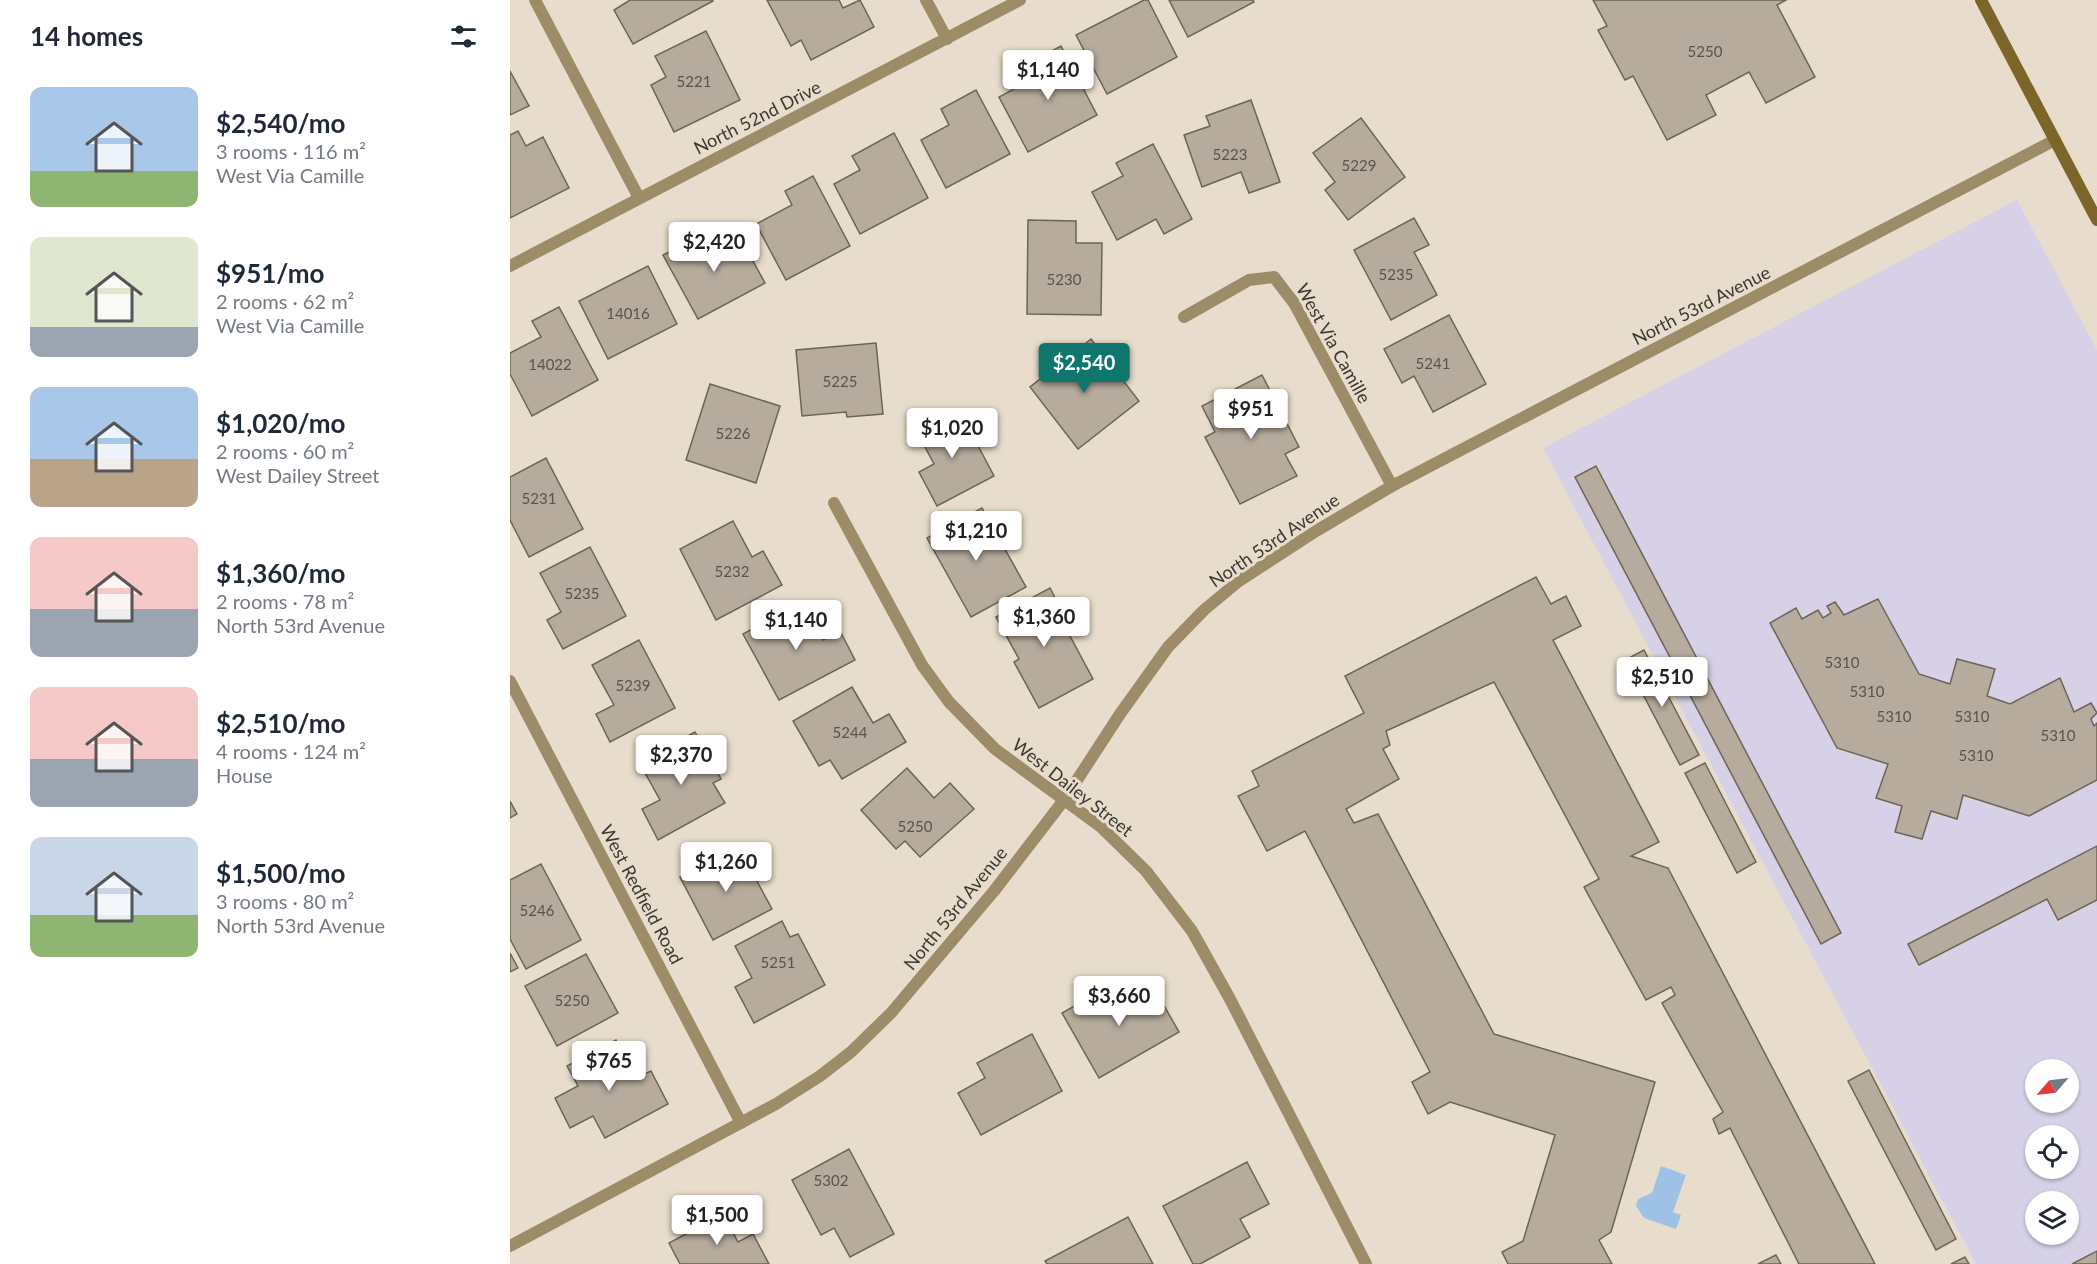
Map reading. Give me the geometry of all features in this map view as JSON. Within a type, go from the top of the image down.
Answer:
[{"type":"main road","points":[[1981,0],[2097,220]]},
{"type":"street","points":[[535,0],[639,198]]},
{"type":"street","points":[[926,0],[948,39]]},
{"type":"street","name":"North 52nd Drive","points":[[510,266],[1020,0]]},
{"type":"street","name":"North 53rd Avenue","points":[[510,1246],[741,1123],[820,1076],[851,1052],[891,1013],[994,891],[1064,800],[1120,714],[1168,647],[1204,610],[1239,581],[1316,531],[1392,486],[2055,140]]},
{"type":"street","name":"West Via Camille","points":[[1184,317],[1249,280],[1274,277],[1294,303],[1392,486]]},
{"type":"street","name":"West Dailey Street","points":[[834,503],[922,664],[949,702],[995,749],[1101,827],[1146,870],[1191,930],[1230,999],[1366,1264]]},
{"type":"street","name":"West Redfield Road","points":[[510,681],[741,1123]]},
{"type":"shaded area","points":[[2017,200],[2097,350],[2097,1264],[1976,1264],[1543,448]]},
{"type":"water","points":[[1661,1166],[1686,1175],[1673,1212],[1681,1215],[1676,1229],[1644,1218],[1636,1206],[1638,1199],[1652,1193]]},
{"type":"building","points":[[630,0],[713,1],[633,44],[614,10]]},
{"type":"building","points":[[767,0],[839,0],[843,8],[860,0],[874,27],[811,60],[801,40],[791,46]]},
{"type":"building","points":[[1148,0],[1177,57],[1107,94],[1076,35]]},
{"type":"building","points":[[1169,0],[1253,0],[1254,2],[1188,37]]},
{"type":"building","points":[[1593,0],[1786,0],[1777,5],[1815,77],[1766,103],[1749,72],[1706,95],[1716,115],[1667,140],[1633,76],[1625,80],[1598,30],[1607,26]]},
{"type":"building","points":[[706,31],[740,100],[674,132],[651,85],[666,77],[655,56]]},
{"type":"building","points":[[1061,46],[1097,115],[1028,152],[999,97],[1038,76],[1031,62]]},
{"type":"building","points":[[510,71],[529,106],[510,115]]},
{"type":"building","points":[[976,90],[1010,154],[946,188],[921,140],[949,125],[941,109]]},
{"type":"building","points":[[1251,100],[1280,182],[1249,193],[1241,172],[1202,187],[1184,135],[1210,126],[1206,116]]},
{"type":"building","points":[[1361,118],[1405,177],[1348,220],[1325,190],[1335,182],[1313,153]]},
{"type":"building","points":[[518,131],[526,146],[543,137],[569,188],[510,218],[510,135]]},
{"type":"building","points":[[894,133],[928,198],[860,234],[834,184],[860,170],[852,156]]},
{"type":"building","points":[[1153,144],[1192,219],[1164,234],[1156,219],[1117,240],[1092,192],[1123,176],[1116,163]]},
{"type":"building","points":[[813,176],[850,246],[786,280],[756,224],[792,205],[785,191]]},
{"type":"building","points":[[1414,218],[1429,245],[1414,252],[1437,295],[1391,320],[1354,250]]},
{"type":"building","points":[[1028,220],[1076,221],[1076,243],[1102,243],[1101,315],[1027,314]]},
{"type":"building","points":[[737,232],[765,283],[698,319],[663,255],[697,238],[703,250]]},
{"type":"building","points":[[648,266],[677,324],[608,359],[579,301]]},
{"type":"building","points":[[559,307],[598,380],[532,416],[510,374],[510,353],[541,337],[532,321]]},
{"type":"building","points":[[1449,315],[1486,384],[1433,412],[1414,376],[1402,383],[1384,349]]},
{"type":"building","points":[[1091,339],[1139,401],[1078,449],[1030,387]]},
{"type":"building","points":[[876,343],[883,414],[847,417],[846,412],[802,416],[796,350]]},
{"type":"building","points":[[1262,375],[1299,447],[1285,454],[1297,476],[1240,504],[1205,437],[1215,432],[1202,406]]},
{"type":"building","points":[[710,384],[780,406],[756,483],[686,460]]},
{"type":"building","points":[[959,410],[994,476],[937,506],[919,472],[934,464],[917,432]]},
{"type":"building","points":[[546,458],[583,529],[529,557],[510,520],[510,477]]},
{"type":"building","points":[[1596,466],[1841,933],[1821,944],[1575,477]]},
{"type":"building","points":[[982,508],[1026,587],[971,617],[927,538]]},
{"type":"building","points":[[733,521],[752,557],[763,551],[782,585],[716,620],[680,549]]},
{"type":"building","points":[[590,547],[626,616],[563,649],[547,620],[561,612],[540,573]]},
{"type":"building","points":[[1536,577],[1551,604],[1566,596],[1581,626],[1553,640],[1659,842],[1631,856],[1668,868],[1875,1264],[1799,1264],[1730,1128],[1719,1134],[1713,1119],[1723,1112],[1662,1003],[1675,995],[1671,987],[1646,1000],[1584,887],[1599,879],[1494,682],[1386,731],[1390,745],[1383,749],[1399,779],[1346,809],[1354,823],[1378,814],[1494,1034],[1655,1082],[1611,1232],[1599,1240],[1612,1264],[1508,1264],[1502,1252],[1523,1241],[1555,1135],[1450,1102],[1428,1114],[1412,1082],[1430,1072],[1305,831],[1267,851],[1238,796],[1259,786],[1252,771],[1364,713],[1345,676]]},
{"type":"building","points":[[1050,588],[1066,619],[1062,621],[1093,679],[1039,708],[1014,662],[1019,659],[996,617]]},
{"type":"building","points":[[1878,599],[1919,674],[1950,684],[1957,659],[1995,669],[1987,696],[2010,704],[2060,678],[2074,712],[2091,703],[2097,713],[2091,719],[2094,726],[2097,723],[2097,780],[2029,816],[1963,795],[1957,819],[1931,811],[1922,839],[1895,832],[1902,806],[1876,798],[1888,764],[1837,748],[1770,623],[1796,608],[1802,619],[1818,610],[1823,618],[1831,613],[1827,606],[1835,602],[1844,615]]},
{"type":"building","points":[[802,602],[823,640],[840,631],[855,660],[779,700],[743,634]]},
{"type":"building","points":[[639,640],[675,708],[610,742],[596,714],[614,705],[592,665]]},
{"type":"building","points":[[1644,650],[1699,755],[1680,765],[1625,660]]},
{"type":"building","points":[[852,687],[873,723],[889,714],[906,742],[842,779],[830,760],[819,766],[793,721]]},
{"type":"building","points":[[695,732],[721,779],[713,783],[725,803],[658,840],[642,809],[660,800],[639,762]]},
{"type":"building","points":[[1705,763],[1756,862],[1737,873],[1685,773]]},
{"type":"building","points":[[907,768],[934,798],[950,783],[974,809],[920,857],[905,841],[896,849],[861,810]]},
{"type":"building","points":[[510,801],[517,814],[510,818]]},
{"type":"building","points":[[738,846],[772,909],[713,940],[680,877]]},
{"type":"building","points":[[2097,846],[2097,900],[2058,920],[2047,899],[1919,965],[1908,944]]},
{"type":"building","points":[[541,864],[581,940],[526,969],[510,939],[510,880]]},
{"type":"building","points":[[782,921],[790,937],[798,934],[825,985],[754,1023],[735,987],[752,978],[735,946]]},
{"type":"building","points":[[510,953],[518,968],[510,972]]},
{"type":"building","points":[[586,954],[618,1013],[557,1046],[525,986]]},
{"type":"building","points":[[1115,983],[1127,1003],[1154,988],[1179,1032],[1099,1078],[1062,1013]]},
{"type":"building","points":[[1032,1034],[1062,1091],[981,1135],[958,1093],[985,1078],[977,1063]]},
{"type":"building","points":[[616,1040],[636,1078],[651,1071],[668,1104],[605,1138],[593,1116],[570,1128],[555,1098],[578,1086],[567,1066]]},
{"type":"building","points":[[1869,1070],[1956,1239],[1936,1250],[1848,1081]]},
{"type":"building","points":[[849,1149],[894,1234],[850,1257],[834,1228],[821,1235],[792,1180]]},
{"type":"building","points":[[1247,1162],[1269,1204],[1240,1219],[1250,1237],[1200,1264],[1193,1264],[1163,1206]]},
{"type":"building","points":[[723,1214],[738,1242],[753,1234],[769,1264],[680,1264],[669,1243]]},
{"type":"building","points":[[1128,1217],[1153,1264],[1047,1264],[1045,1261]]},
{"type":"building","points":[[2097,1251],[2097,1264],[2072,1264]]},
{"type":"building","points":[[1776,1255],[1781,1264],[1758,1264]]},
{"type":"building","points":[[1965,1257],[1969,1264],[1951,1264]]}]
